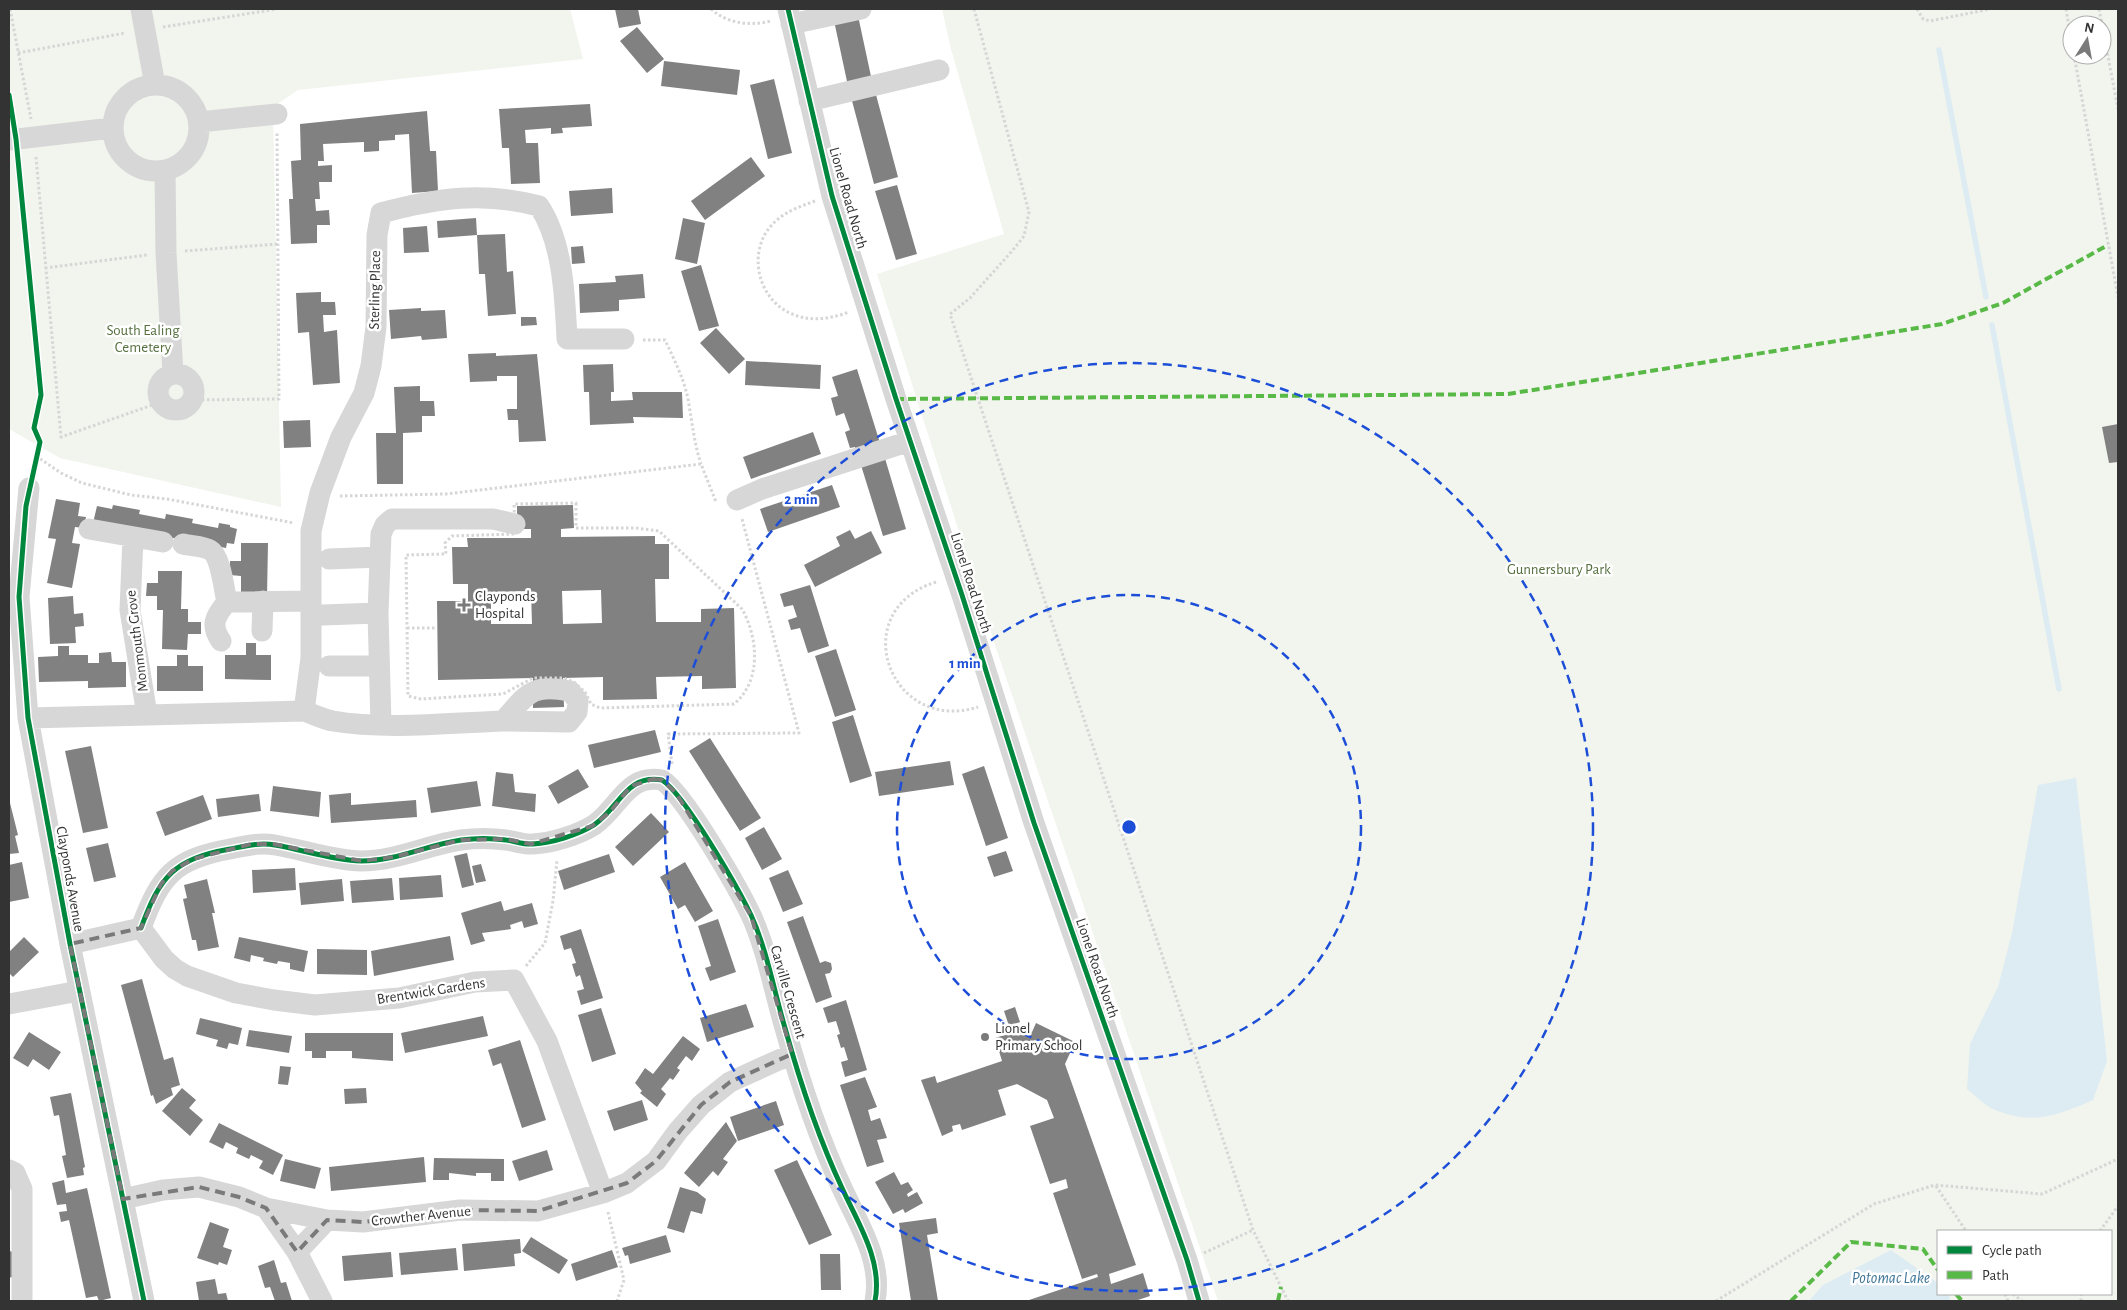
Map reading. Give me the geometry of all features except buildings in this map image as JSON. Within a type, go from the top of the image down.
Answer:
[{"type":"street","points":[[141,9],[155,85]]},
{"type":"street","points":[[790,16],[861,9]]},
{"type":"street","name":"Lionel Road North","points":[[790,16],[832,196],[867,306],[956,576],[1034,823],[1187,1260],[1199,1301]]},
{"type":"street","points":[[810,101],[939,70]]},
{"type":"street","points":[[155,85],[175,89],[190,102],[199,122],[200,132],[195,148],[184,162],[165,171],[150,172],[138,168],[126,160],[119,152],[112,128],[114,117],[122,101],[133,91],[155,85]]},
{"type":"street","points":[[199,122],[277,114]]},
{"type":"street","points":[[9,140],[112,128]]},
{"type":"street","points":[[165,171],[173,374]]},
{"type":"street","name":"Sterling Place","points":[[304,711],[316,608],[310,530],[320,494],[341,437],[364,393],[371,366],[376,327],[377,230],[381,213],[419,203],[453,198],[510,198],[539,206],[545,214],[564,283],[568,340],[624,339]]},
{"type":"street","points":[[173,374],[188,378],[192,383],[194,394],[192,400],[188,406],[179,410],[173,410],[160,402],[158,396],[159,384],[163,379],[173,374]]},
{"type":"street","points":[[736,500],[762,489],[910,441]]},
{"type":"street","name":"Clayponds Avenue","points":[[21,499],[15,572],[19,596],[16,674],[28,718],[79,991],[144,1301]]},
{"type":"street","points":[[381,724],[378,613],[381,534],[392,519],[493,519],[515,524]]},
{"type":"street","points":[[89,530],[207,548],[213,552],[221,573],[227,602]]},
{"type":"street","name":"Monmouth Grove","points":[[133,537],[130,610],[147,715]]},
{"type":"street","points":[[329,559],[380,557]]},
{"type":"street","points":[[221,641],[215,632],[216,615],[227,602],[263,602],[378,613]]},
{"type":"street","points":[[262,631],[263,602]]},
{"type":"street","points":[[329,666],[379,666]]},
{"type":"street","points":[[28,718],[304,711],[331,721],[381,724],[503,722]]},
{"type":"street","points":[[70,944],[141,928],[151,901],[172,870],[212,852],[251,844],[273,844],[334,858],[362,861],[394,857],[461,840],[506,839],[531,844],[559,839],[592,826],[610,812],[631,786],[653,778],[662,780]]},
{"type":"street","name":"Carville Crescent","points":[[662,780],[674,789],[708,841],[751,916],[766,958],[792,1054],[826,1150],[870,1248],[878,1286],[875,1301]]},
{"type":"street","name":"Brentwick Gardens","points":[[141,928],[164,959],[175,969],[188,976],[236,993],[274,1000],[315,1005],[399,998],[475,982],[514,980]]},
{"type":"street","points":[[514,980],[547,1041],[604,1193]]},
{"type":"street","points":[[9,1004],[79,991]]},
{"type":"street","name":"Crowther Avenue","points":[[123,1199],[163,1190],[199,1187],[239,1197],[266,1208],[327,1220],[362,1222],[460,1210],[538,1211],[604,1193],[627,1183],[656,1161],[678,1130],[701,1105],[730,1082],[792,1054]]},
{"type":"street","points":[[9,1170],[15,1173],[22,1189],[22,1301]]},
{"type":"street","points":[[266,1208],[297,1252],[322,1301]]},
{"type":"street","points":[[297,1252],[327,1220]]},
{"type":"path","points":[[10,9],[34,137],[61,437],[160,402]]},
{"type":"path","points":[[711,9],[727,19],[740,23],[755,24],[790,16]]},
{"type":"path","points":[[974,9],[1029,212],[1024,236],[970,298],[950,314],[1253,1230],[1288,1301]]},
{"type":"path","points":[[1916,9],[1923,19],[1930,21],[1990,9]]},
{"type":"path","points":[[2100,9],[2118,109]]},
{"type":"path","points":[[2076,65],[2118,297]]},
{"type":"path","points":[[192,400],[279,399],[277,114]]},
{"type":"path","points":[[832,196],[793,209],[770,227],[758,254],[761,282],[780,306],[792,314],[808,318],[823,319],[867,306]]},
{"type":"path","points":[[624,339],[665,340],[688,397],[695,447],[720,511],[736,500],[799,733],[668,734],[672,764],[662,780]]},
{"type":"path","points":[[21,499],[38,449]]},
{"type":"path","points":[[29,452],[61,474],[82,483],[131,495],[167,499],[298,523]]},
{"type":"path","points":[[320,494],[343,496],[446,494],[701,464]]},
{"type":"path","points":[[576,503],[576,528],[636,528],[659,531],[668,538],[742,609],[751,624],[756,658],[750,680],[740,699],[734,704],[600,708],[591,704],[585,692],[574,682],[563,678],[533,678],[503,694],[411,698],[408,696],[407,628],[406,555],[446,554],[445,543],[452,536],[515,534],[514,504],[576,503]]},
{"type":"path","points":[[956,576],[910,593],[900,604],[891,617],[886,634],[890,668],[897,683],[910,697],[937,709],[950,711],[971,710],[996,702]]},
{"type":"path","points":[[407,628],[437,628]]},
{"type":"path","points":[[514,980],[545,943],[553,901],[559,839]]},
{"type":"path","points":[[1716,1301],[1874,1204],[1936,1185],[2042,1194],[2118,1159]]},
{"type":"path","points":[[1936,1185],[1965,1230]]},
{"type":"path","points":[[604,1193],[624,1280],[616,1301]]},
{"type":"path","points":[[2101,1230],[2118,1206]]},
{"type":"path","points":[[1187,1260],[1253,1230]]},
{"type":"highlighted area","points":[[653,779],[662,780],[676,793],[751,916],[792,1054],[730,1082],[701,1105],[656,1161],[627,1183],[538,1211],[460,1210],[363,1222],[327,1220],[297,1252],[266,1208],[239,1197],[199,1187],[123,1199],[70,944],[141,928],[161,884],[172,871],[193,859],[251,844],[273,844],[362,861],[394,857],[461,840],[506,839],[531,844],[592,826],[610,812],[631,786]]},
{"type":"green space","name":"South Ealing Cemetery","points":[[9,9],[570,9],[583,59],[298,90],[273,107],[281,507],[60,458],[9,429]]},
{"type":"green space","name":"Gunnersbury Park","points":[[942,9],[2118,9],[2118,1301],[1218,1301],[996,648],[877,274],[1004,234],[951,49]]},
{"type":"water","points":[[2076,778],[2107,1061],[2093,1100],[2045,1117],[2033,1118],[2009,1115],[1991,1108],[1967,1089],[1970,1044],[1998,987],[2012,933],[2038,785]]},
{"type":"water","name":"Potomac Lake","points":[[1891,1250],[1937,1282],[1937,1295],[1949,1295],[1950,1301],[1809,1301],[1823,1285]]},
{"type":"waterway","points":[[1939,50],[1986,297]]},
{"type":"waterway","points":[[1992,325],[2059,689]]},
{"type":"marked path","points":[[896,399],[1508,394],[1942,324],[2003,303],[2108,245]]},
{"type":"marked path","points":[[1791,1301],[1851,1242],[1923,1249],[1937,1269]]},
{"type":"marked path","points":[[1278,1301],[1281,1287]]},
{"type":"marked path","points":[[1957,1295],[1962,1301]]},
{"type":"cycle path","points":[[788,9],[832,196],[896,399],[962,595],[1034,823],[1187,1260],[1199,1301]]},
{"type":"cycle path","points":[[9,95],[16,139],[41,395],[34,428],[40,442],[26,506],[19,597],[28,718],[70,944],[144,1301]]},
{"type":"cycle path","points":[[141,928],[155,895],[172,873],[195,858],[211,853],[252,845],[269,844],[329,857],[361,861],[399,856],[448,842],[466,839],[509,840],[526,844],[548,842],[588,829],[603,818],[624,794],[640,782],[650,779],[662,780],[672,789],[697,822],[723,864],[757,928],[810,1109],[833,1169],[868,1243],[877,1286],[875,1301]]},
{"type":"place","name":"Clayponds Hospital","points":[[464,605]]},
{"type":"place","name":"Lionel Primary School","points":[[985,1037]]}]
